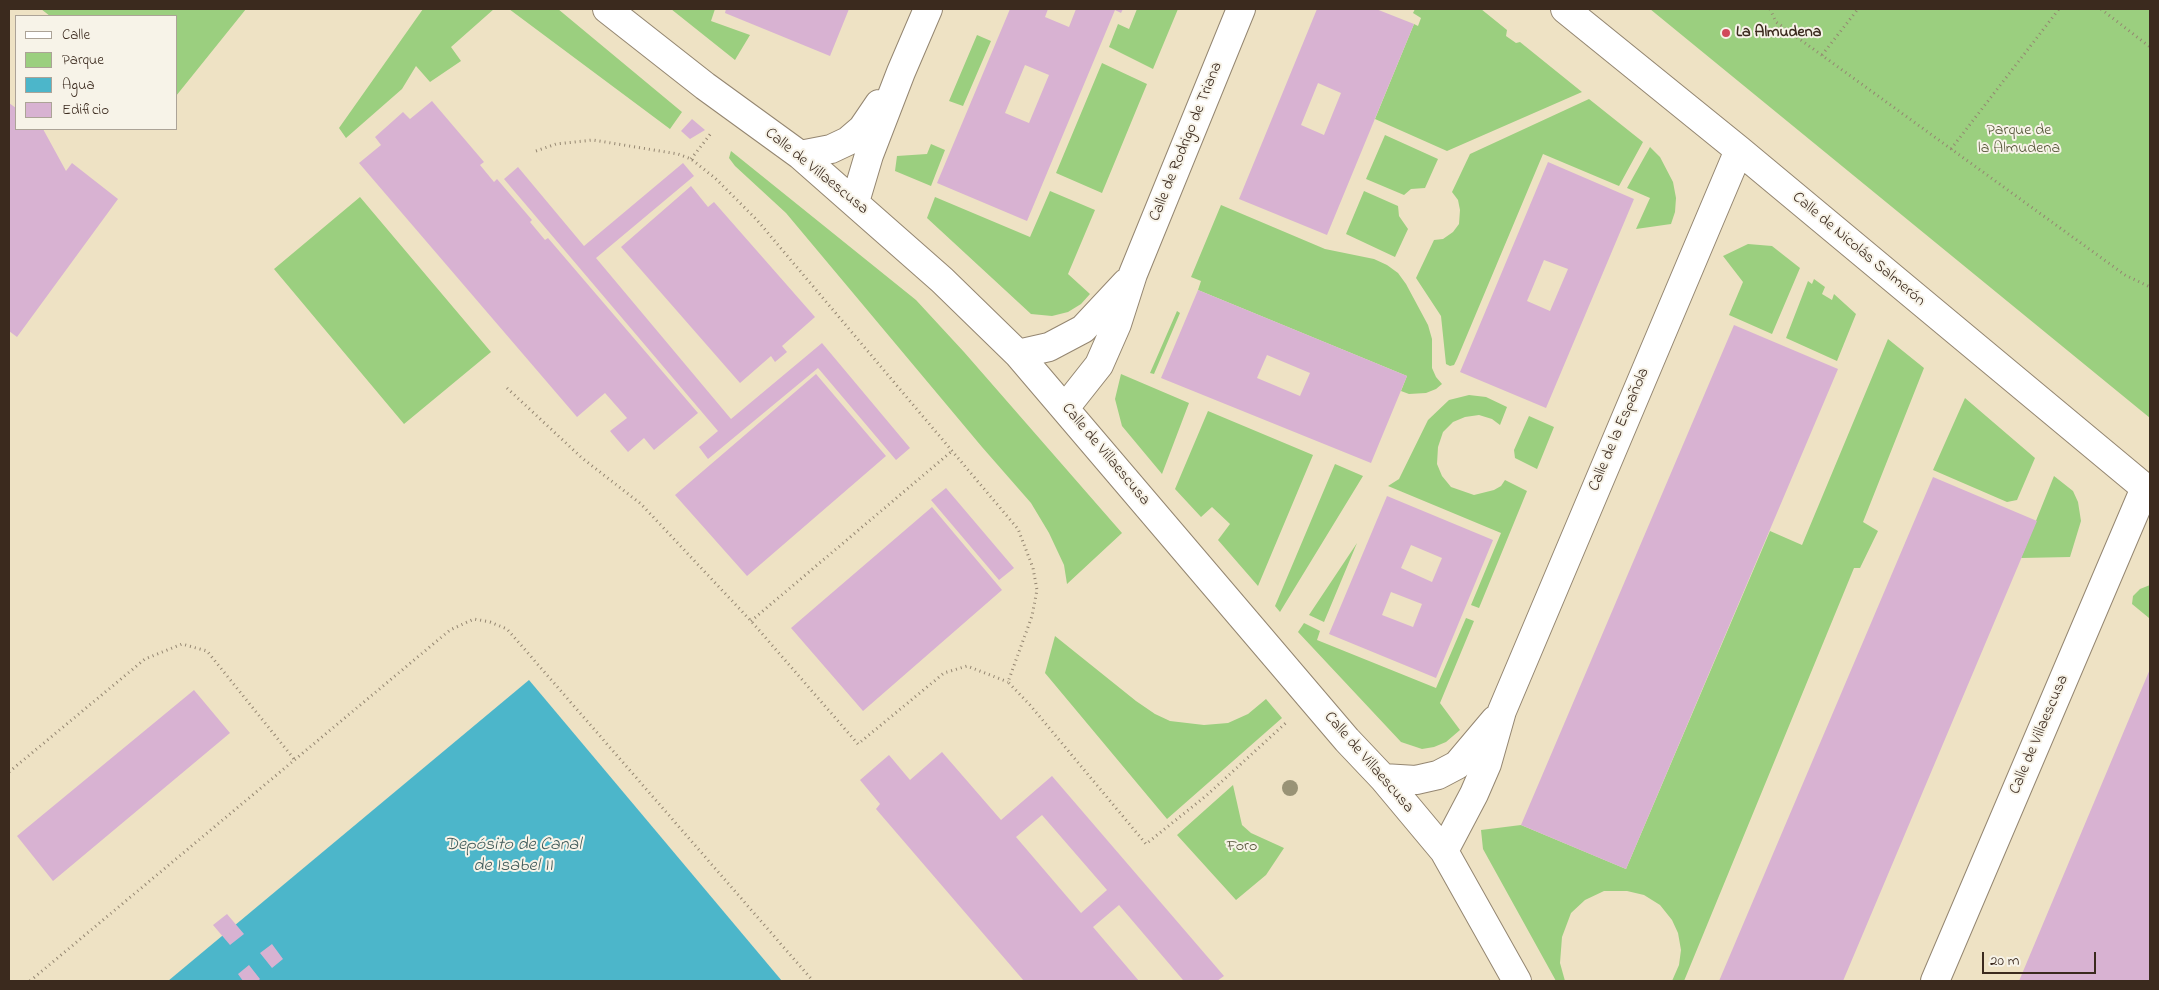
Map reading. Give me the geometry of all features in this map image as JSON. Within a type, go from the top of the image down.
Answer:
[{"type":"street","name":"Calle de Villaescusa","points":[[607,9],[705,86],[800,155],[942,280],[1018,354],[1444,851],[1517,981]]},
{"type":"street","points":[[855,202],[869,155],[928,9]]},
{"type":"street","name":"Calle de Rodrigo de Triana","points":[[1065,408],[1100,365],[1117,324],[1133,274],[1241,9]]},
{"type":"street","name":"Calle de Nicolás Salmerón","points":[[1565,9],[1739,150],[2148,490]]},
{"type":"street","points":[[800,155],[831,149],[848,141],[862,129],[901,72]]},
{"type":"street","name":"Calle de la Española","points":[[1444,851],[1474,794],[1487,764],[1502,711],[1739,150]]},
{"type":"street","name":"Calle de Rodrigo de Triana","points":[[1018,354],[1049,347],[1083,329],[1133,274]]},
{"type":"street","name":"Calle de Villaescusa","points":[[1935,981],[2148,490]]},
{"type":"street","name":"Calle de la Española","points":[[1383,778],[1416,780],[1438,775],[1457,765],[1502,711]]},
{"type":"path","points":[[1770,9],[1776,22],[2124,275],[2150,286]]},
{"type":"path","points":[[1822,55],[1858,9]]},
{"type":"path","points":[[1951,148],[2059,9]]},
{"type":"path","points":[[2101,9],[2150,47]]},
{"type":"path","points":[[536,151],[556,144],[593,140],[678,154],[700,166],[716,178],[757,220],[1018,529],[1033,568],[1037,590],[1032,616],[1008,682]]},
{"type":"path","points":[[507,388],[582,458],[641,504],[751,621],[858,744],[944,673],[967,666],[1008,682],[1030,705],[1146,844],[1207,795],[1312,699]]},
{"type":"path","points":[[751,621],[952,451]]},
{"type":"path","points":[[30,981],[450,630],[474,619],[507,628],[813,981]]},
{"type":"path","points":[[9,772],[145,659],[182,644],[207,651],[294,759]]},
{"type":"green space","points":[[41,9],[246,9],[178,94],[178,15],[49,15]]},
{"type":"green space","points":[[423,9],[494,9],[451,47],[461,61],[430,82],[416,66],[402,89],[346,138],[339,128]]},
{"type":"green space","points":[[509,9],[558,9],[682,112],[670,129]]},
{"type":"green space","points":[[671,9],[715,9],[711,21],[750,35],[735,60]]},
{"type":"green space","points":[[1137,9],[1178,9],[1153,69],[1109,47],[1118,24],[1129,29]]},
{"type":"green space","points":[[1415,9],[1481,9],[1507,30],[1506,36],[1516,43],[1520,42],[1582,92],[1447,151],[1375,119],[1414,24],[1418,26],[1421,18],[1413,13]]},
{"type":"green space","name":"Parque de la Almudena","points":[[1650,9],[2150,9],[2150,418]]},
{"type":"green space","points":[[977,35],[991,41],[963,106],[949,101]]},
{"type":"green space","points":[[1102,63],[1147,84],[1102,193],[1056,173]]},
{"type":"green space","points":[[1589,99],[1643,142],[1619,186],[1543,154],[1457,359],[1454,365],[1446,364],[1441,316],[1416,278],[1434,240],[1443,239],[1453,232],[1459,224],[1460,210],[1458,200],[1452,192],[1470,154]]},
{"type":"green space","points":[[1385,135],[1438,159],[1425,188],[1411,189],[1404,195],[1366,179]]},
{"type":"green space","points":[[931,144],[945,150],[931,186],[895,171],[897,156],[927,154]]},
{"type":"green space","points":[[1650,147],[1660,157],[1673,182],[1676,198],[1675,212],[1671,224],[1636,229],[1650,198],[1627,188]]},
{"type":"green space","points":[[731,151],[916,300],[964,352],[1122,533],[1067,584],[1064,565],[1049,533],[1031,503],[786,213],[735,166],[729,158]]},
{"type":"green space","points":[[1050,191],[1095,210],[1068,274],[1090,294],[1081,304],[1068,312],[1052,316],[1031,314],[927,218],[935,197],[1030,237]]},
{"type":"green space","points":[[1364,191],[1398,206],[1399,216],[1408,229],[1395,257],[1346,234]]},
{"type":"green space","points":[[360,197],[491,352],[404,424],[274,269]]},
{"type":"green space","points":[[1221,205],[1325,249],[1374,259],[1398,273],[1428,325],[1432,339],[1432,368],[1442,384],[1426,393],[1409,394],[1401,391],[1407,376],[1198,290],[1201,281],[1191,277]]},
{"type":"green space","points":[[1748,244],[1772,246],[1800,268],[1772,334],[1729,315],[1743,282],[1723,256]]},
{"type":"green space","points":[[1814,279],[1825,287],[1822,294],[1832,300],[1834,294],[1856,314],[1837,361],[1786,338],[1808,281],[1812,284]]},
{"type":"green space","points":[[1177,311],[1180,313],[1154,374],[1150,373]]},
{"type":"green space","points":[[1888,339],[1924,368],[1863,522],[1878,531],[1860,568],[1854,568],[1684,981],[1672,981],[1679,965],[1681,950],[1678,933],[1672,920],[1660,905],[1644,895],[1627,891],[1604,891],[1585,900],[1571,913],[1562,937],[1560,963],[1565,981],[1556,981],[1483,849],[1481,830],[1521,825],[1626,869],[1770,531],[1802,545]]},
{"type":"green space","points":[[1121,374],[1189,403],[1162,474],[1122,426],[1115,399]]},
{"type":"green space","points":[[1469,395],[1486,397],[1507,407],[1500,425],[1492,419],[1479,415],[1465,417],[1453,422],[1443,432],[1438,447],[1437,464],[1442,476],[1451,487],[1474,495],[1494,490],[1501,486],[1505,480],[1527,491],[1479,608],[1471,605],[1501,533],[1388,486],[1399,479],[1428,420],[1449,400]]},
{"type":"green space","points":[[1965,398],[2035,458],[2017,500],[2007,502],[1933,470]]},
{"type":"green space","points":[[1208,411],[1313,455],[1258,586],[1218,540],[1230,524],[1212,507],[1201,517],[1175,489]]},
{"type":"green space","points":[[1529,416],[1554,427],[1537,469],[1515,458],[1514,450]]},
{"type":"green space","points":[[1335,464],[1363,476],[1280,612],[1275,606]]},
{"type":"green space","points":[[2054,476],[2073,491],[2078,502],[2081,521],[2070,557],[2021,558]]},
{"type":"green space","points":[[1357,543],[1324,622],[1309,615]]},
{"type":"green space","points":[[2150,585],[2150,623],[2149,618],[2132,604],[2133,596],[2140,589]]},
{"type":"green space","points":[[1466,618],[1474,621],[1440,703],[1460,730],[1446,742],[1422,749],[1401,742],[1298,632],[1304,623],[1320,631],[1317,640],[1436,688]]},
{"type":"green space","points":[[1055,636],[1136,701],[1155,714],[1170,721],[1204,725],[1228,723],[1248,714],[1266,699],[1282,718],[1167,819],[1045,673]]},
{"type":"green space","name":"Foro","points":[[1233,785],[1242,825],[1251,833],[1284,848],[1266,875],[1236,900],[1177,835]]},
{"type":"water","name":"Depósito de Canal de Isabel II","points":[[529,680],[782,981],[168,981]]},
{"type":"building","points":[[726,9],[849,9],[830,56],[725,13]]},
{"type":"building","points":[[1010,9],[1048,9],[1045,17],[1069,27],[1076,9],[1123,9],[1121,13],[1115,10],[1027,221],[937,183]],"holes":[[[1025,65],[1049,75],[1029,123],[1005,113]]]},
{"type":"building","points":[[1317,9],[1376,9],[1414,24],[1327,235],[1239,199]],"holes":[[[1318,83],[1341,93],[1324,135],[1301,125]]]},
{"type":"building","points":[[432,101],[484,162],[480,165],[494,182],[497,179],[532,220],[530,222],[545,240],[548,238],[698,413],[654,450],[644,438],[628,452],[610,431],[627,418],[605,393],[577,417],[359,163],[381,145],[375,137],[403,112],[410,119]]},
{"type":"building","points":[[9,103],[15,107],[15,130],[44,130],[66,171],[72,163],[118,199],[17,337],[9,331]]},
{"type":"building","points":[[692,119],[705,130],[690,139],[681,131]]},
{"type":"building","points":[[1548,162],[1634,199],[1546,408],[1460,372]],"holes":[[[1544,260],[1568,269],[1550,311],[1527,301]]]},
{"type":"building","points":[[683,163],[694,176],[596,258],[731,419],[822,343],[910,448],[896,460],[818,368],[708,459],[699,447],[718,431],[504,179],[518,167],[584,246]]},
{"type":"building","points":[[691,186],[708,207],[714,202],[815,317],[782,346],[787,352],[775,362],[771,356],[740,383],[621,247]]},
{"type":"building","points":[[1198,290],[1407,376],[1371,463],[1161,378]],"holes":[[[1267,355],[1310,373],[1300,396],[1257,378]]]},
{"type":"building","points":[[1734,325],[1838,369],[1626,869],[1521,825]]},
{"type":"building","points":[[816,374],[886,456],[747,576],[675,495]]},
{"type":"building","points":[[1933,477],[2037,521],[1843,981],[1719,981]]},
{"type":"building","points":[[946,488],[1014,568],[999,580],[931,500]]},
{"type":"building","points":[[1387,496],[1493,540],[1436,678],[1329,634]],"holes":[[[1411,545],[1442,558],[1432,582],[1401,568]],[[1391,592],[1422,604],[1413,627],[1382,615]]]},
{"type":"building","points":[[932,507],[1002,590],[863,711],[791,628]]},
{"type":"building","points":[[2150,669],[2150,979],[2149,981],[2019,981]]},
{"type":"building","points":[[194,690],[230,733],[53,881],[17,836]]},
{"type":"building","points":[[942,752],[1001,820],[1052,776],[1224,976],[1217,981],[1182,981],[1119,905],[1093,927],[1139,981],[1024,981],[876,809],[880,804],[860,780],[889,755],[910,780]],"holes":[[[1042,815],[1107,890],[1081,913],[1016,837]]]},
{"type":"building","points":[[227,914],[244,934],[230,945],[213,925]]},
{"type":"building","points":[[272,944],[283,959],[272,968],[260,953]]},
{"type":"building","points":[[249,965],[260,979],[258,981],[243,981],[238,974]]},
{"type":"place","name":"La Almudena","points":[[1726,33]]}]
